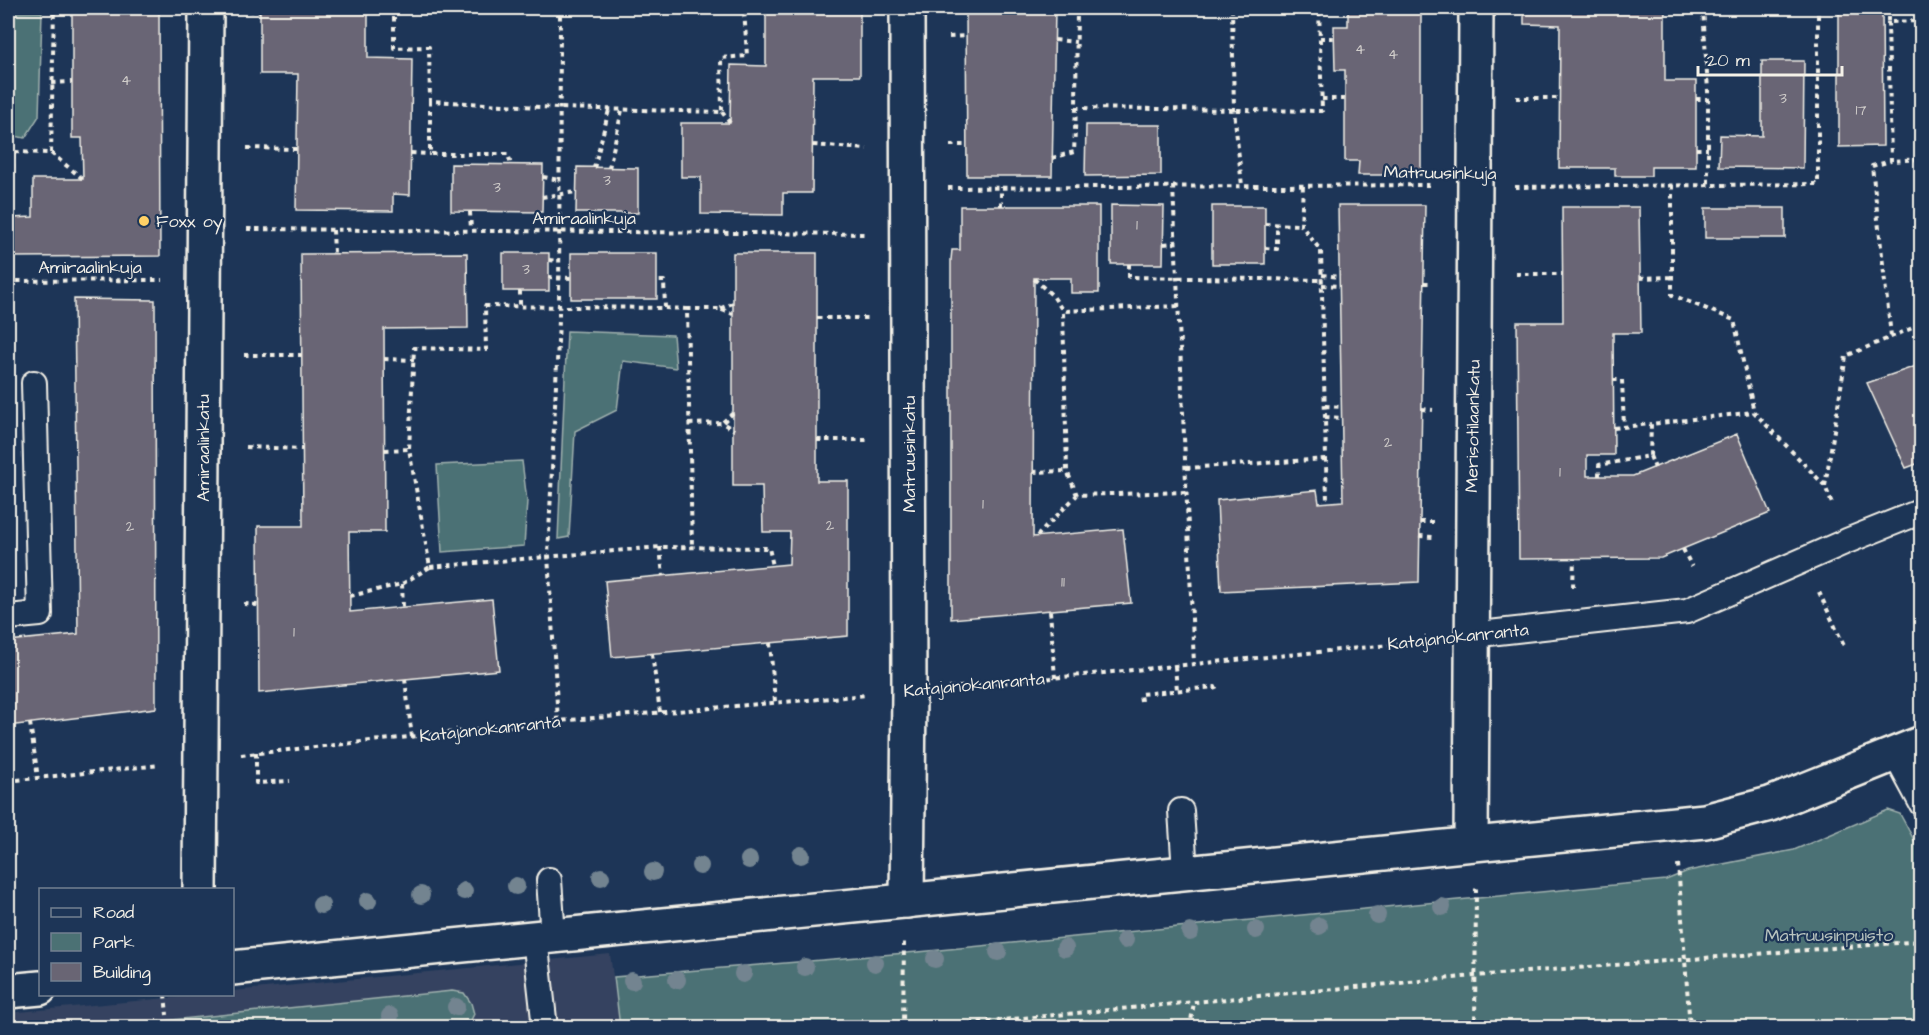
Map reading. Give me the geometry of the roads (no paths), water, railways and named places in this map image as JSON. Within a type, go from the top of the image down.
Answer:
[{"type":"street","name":"Amiraalinkatu","points":[[200,888],[206,8]]},
{"type":"street","name":"Matruusinkatu","points":[[906,8],[909,691],[907,901]]},
{"type":"street","name":"Merisotilaankatu","points":[[1471,844],[1476,8]]},
{"type":"street","points":[[234,968],[1705,821],[1770,804],[1908,748]]},
{"type":"street","points":[[8,991],[39,988]]},
{"type":"lane","points":[[8,617],[40,614],[34,383]]},
{"type":"lane","name":"Katajanokanranta","points":[[1471,634],[1687,611],[1922,511]]},
{"type":"lane","points":[[1908,748],[1922,804]]},
{"type":"lane","points":[[1181,812],[1185,872]]},
{"type":"lane","points":[[545,1028],[544,937],[549,880]]},
{"type":"place","name":"Foxx oy","points":[[144,221]]},
{"type":"park label","name":"Matruusinpuisto","points":[[1829,935]]}]
